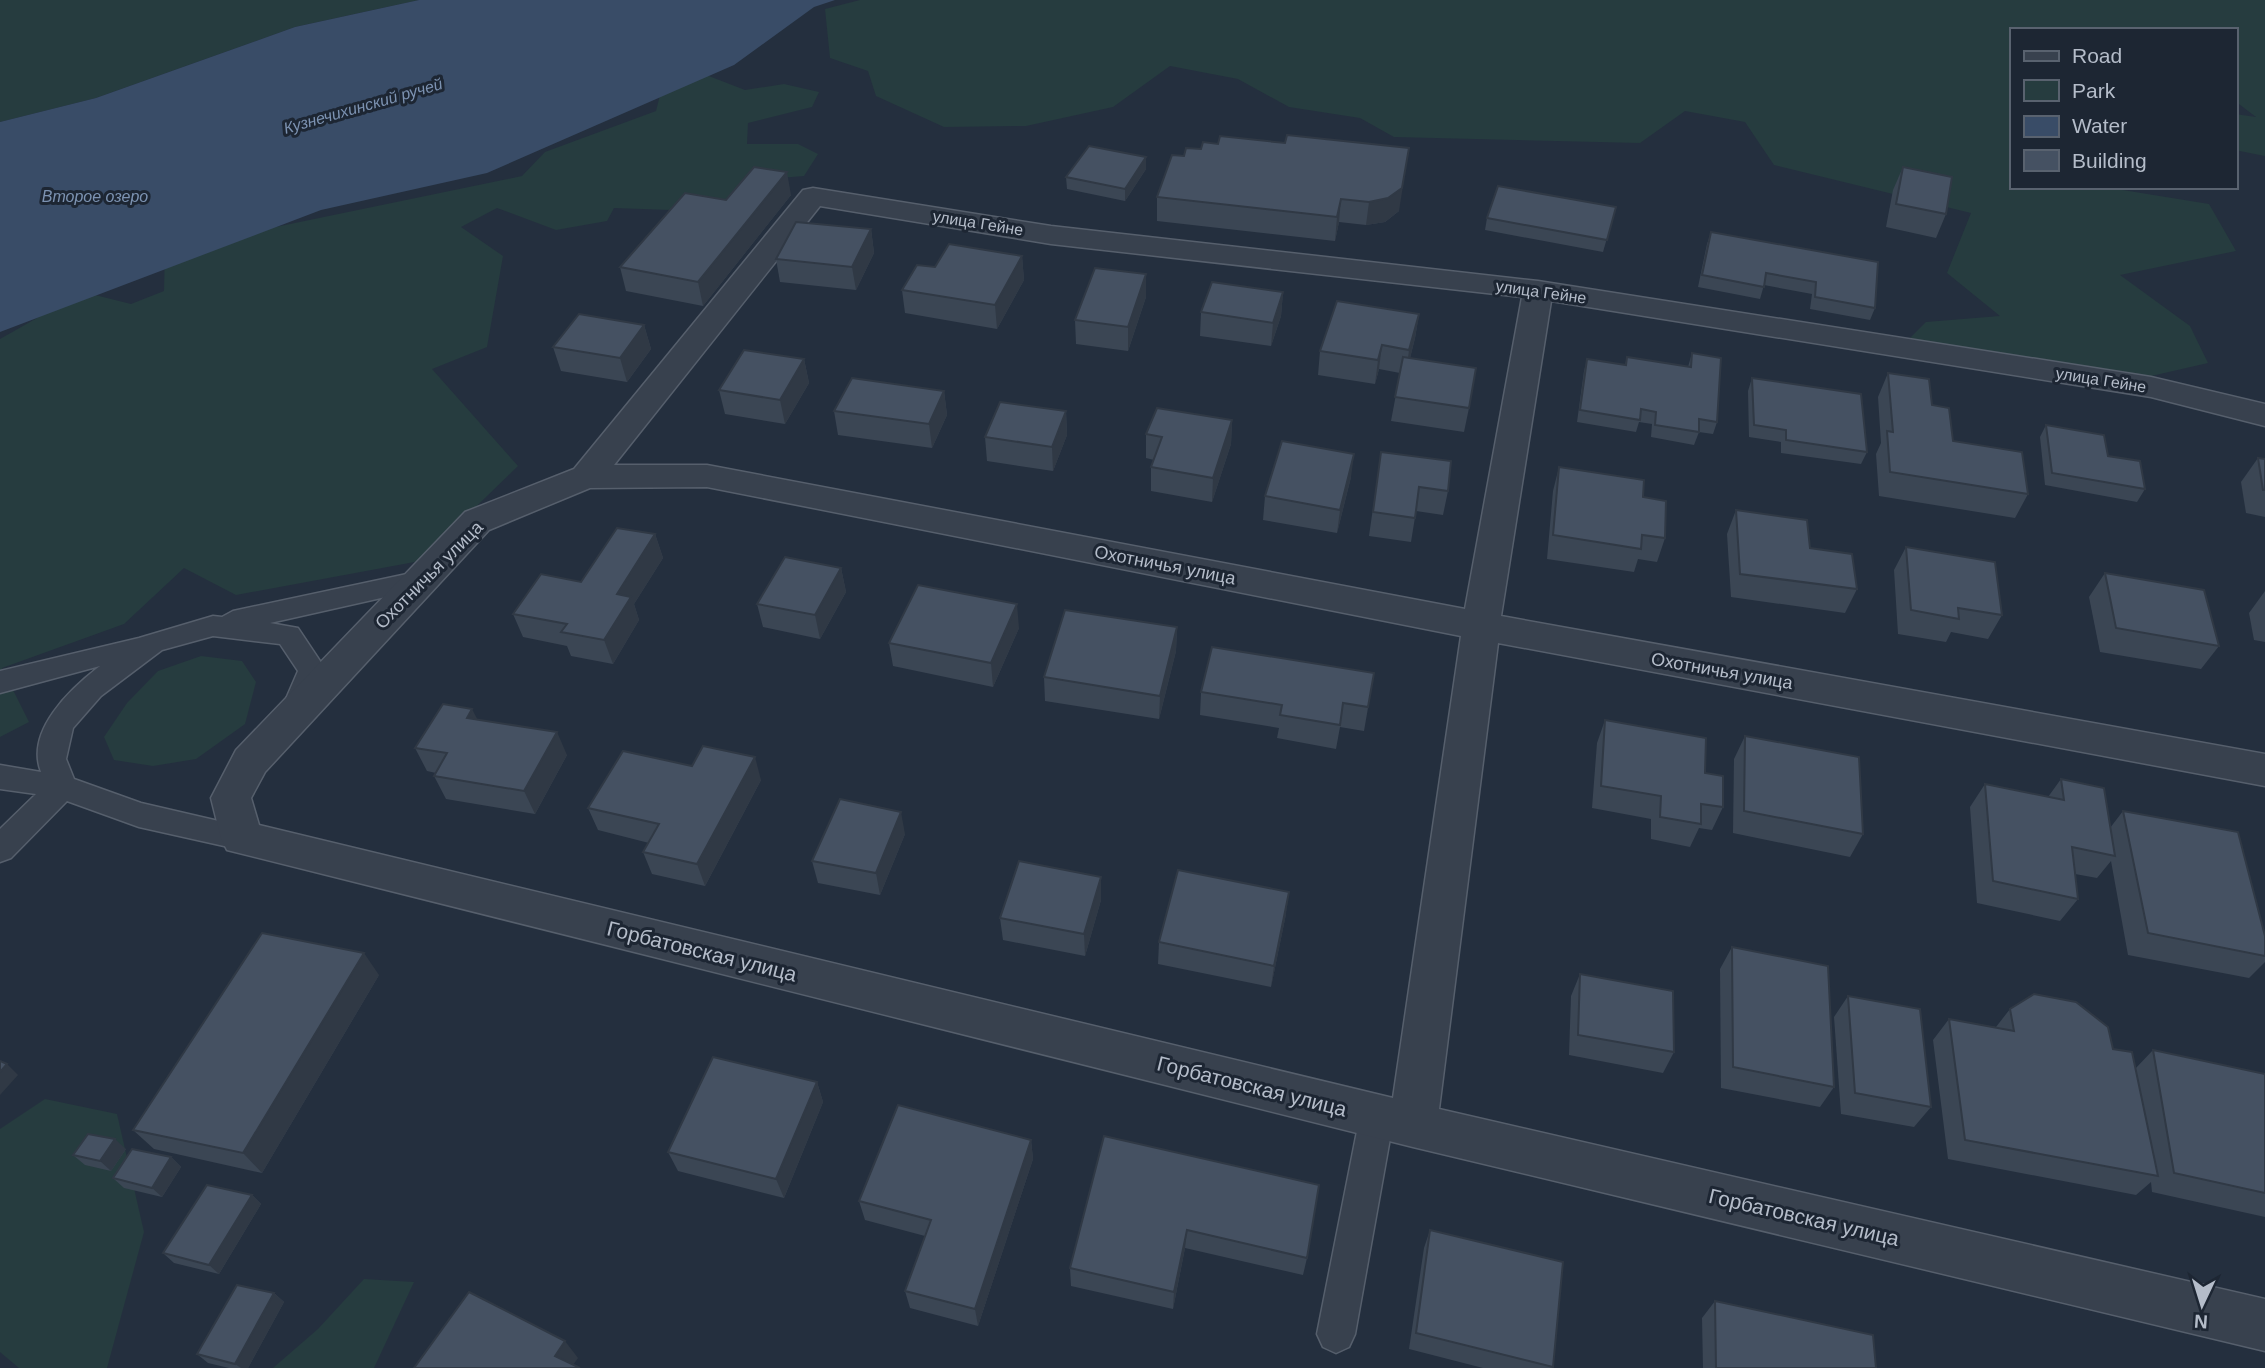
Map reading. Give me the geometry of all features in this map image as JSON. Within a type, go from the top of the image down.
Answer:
[{"type":"street","name":"улица Гейне","points":[[586,477],[813,196],[1051,235],[1538,290],[2151,387],[2265,415]]},
{"type":"street","points":[[1395,1121],[1538,290]]},
{"type":"street","name":"Охотничья улица","points":[[242,838],[231,798],[250,761],[421,579],[477,522],[586,477],[707,476],[1481,626],[2265,771]]},
{"type":"street","name":"Горбатовская улица","points":[[242,838],[1395,1121],[2265,1325]]},
{"type":"lane","points":[[0,682],[213,626],[421,579]]},
{"type":"lane","points":[[213,626],[288,635],[312,670],[293,714]]},
{"type":"lane","points":[[62,787],[51,759],[60,724],[91,688],[153,642]]},
{"type":"lane","points":[[0,777],[62,787],[139,816],[242,838]]},
{"type":"lane","points":[[0,849],[62,787]]},
{"type":"lane","points":[[1336,1334],[1395,1121]]},
{"type":"green space","points":[[0,0],[419,0],[295,27],[96,98],[0,122]]},
{"type":"green space","points":[[860,0],[2265,0],[2265,156],[2237,150],[2237,114],[2256,117],[2237,103],[2237,28],[2010,28],[2010,189],[2116,189],[2209,204],[2236,251],[2120,275],[2190,326],[2208,363],[2112,385],[1935,349],[1909,339],[1926,322],[2000,316],[1947,273],[1971,213],[1774,165],[1745,122],[1685,111],[1640,143],[1394,137],[1360,118],[1289,107],[1238,79],[1170,66],[1113,107],[1026,126],[944,127],[876,96],[868,71],[830,58],[825,9]]},
{"type":"green space","points":[[701,73],[745,90],[784,84],[819,92],[812,107],[748,123],[747,144],[798,144],[818,154],[804,176],[756,180],[728,212],[614,208],[607,221],[556,230],[497,208],[461,227],[503,256],[487,347],[432,369],[518,466],[420,561],[236,595],[184,568],[124,624],[2,668],[29,722],[0,737],[0,339],[83,292],[131,304],[164,291],[165,250],[522,176],[545,152],[656,111],[662,87]]},
{"type":"green space","points":[[201,656],[242,661],[256,682],[245,724],[196,759],[153,766],[114,760],[104,737],[127,703],[158,671]]},
{"type":"green space","points":[[45,1099],[117,1114],[144,1232],[107,1368],[19,1368],[0,1352],[0,1129]]},
{"type":"green space","points":[[364,1279],[414,1282],[374,1368],[273,1368],[318,1329]]},
{"type":"water","name":"Второе озеро","points":[[419,0],[835,0],[814,7],[734,65],[487,173],[321,210],[0,332],[0,122],[96,98],[295,27]]},
{"type":"building","points":[[1287,135],[1409,148],[1402,188],[1388,198],[1369,202],[1341,199],[1337,217],[1157,197],[1172,155],[1184,156],[1186,148],[1201,149],[1203,142],[1218,144],[1220,136],[1285,143]]},
{"type":"building","points":[[1089,146],[1146,157],[1125,189],[1066,177]]},
{"type":"building","points":[[754,167],[787,172],[698,282],[620,267],[685,193],[726,200]]},
{"type":"building","points":[[1903,167],[1952,177],[1946,214],[1896,204]]},
{"type":"building","points":[[1498,186],[1616,207],[1607,240],[1487,218]]},
{"type":"building","points":[[796,222],[871,229],[852,267],[776,259]]},
{"type":"building","points":[[1711,232],[1878,262],[1875,308],[1815,297],[1816,282],[1766,273],[1764,287],[1702,275]]},
{"type":"building","points":[[949,244],[1022,256],[995,305],[902,290],[917,265],[935,267]]},
{"type":"building","points":[[1095,268],[1146,274],[1128,327],[1075,320]]},
{"type":"building","points":[[1212,282],[1283,292],[1273,323],[1201,312]]},
{"type":"building","points":[[1337,301],[1419,314],[1409,350],[1382,345],[1378,360],[1320,351]]},
{"type":"building","points":[[579,314],[644,325],[620,358],[553,347]]},
{"type":"building","points":[[744,350],[804,359],[780,400],[719,390]]},
{"type":"building","points":[[1692,353],[1721,358],[1717,422],[1699,419],[1699,432],[1655,425],[1656,412],[1641,409],[1640,420],[1580,410],[1587,359],[1626,365],[1627,357],[1691,367]]},
{"type":"building","points":[[1403,357],[1476,368],[1469,408],[1395,397]]},
{"type":"building","points":[[1888,373],[1929,379],[1932,405],[1949,408],[1953,441],[2022,452],[2028,494],[1890,472],[1887,431],[1893,432]]},
{"type":"building","points":[[852,378],[944,391],[929,424],[834,411]]},
{"type":"building","points":[[1752,378],[1861,394],[1867,452],[1786,440],[1786,430],[1754,425]]},
{"type":"building","points":[[1000,402],[1066,411],[1052,447],[985,437]]},
{"type":"building","points":[[1157,408],[1232,420],[1213,478],[1151,467],[1162,437],[1146,434]]},
{"type":"building","points":[[2046,425],[2104,435],[2108,456],[2140,461],[2145,489],[2052,473]]},
{"type":"building","points":[[1282,441],[1354,454],[1340,510],[1265,496]]},
{"type":"building","points":[[1381,452],[1451,461],[1448,491],[1419,487],[1415,518],[1373,512]]},
{"type":"building","points":[[2258,458],[2265,459],[2265,490],[2263,490]]},
{"type":"building","points":[[1559,467],[1644,480],[1643,497],[1666,501],[1665,538],[1642,535],[1641,549],[1553,535]]},
{"type":"building","points":[[1736,510],[1807,520],[1810,548],[1852,554],[1857,589],[1740,574]]},
{"type":"building","points":[[617,528],[655,534],[617,594],[631,597],[604,640],[561,632],[567,624],[513,614],[541,574],[581,582]]},
{"type":"building","points":[[1906,547],[1995,562],[2002,615],[1958,608],[1959,619],[1911,610]]},
{"type":"building","points":[[785,557],[841,568],[815,615],[757,604]]},
{"type":"building","points":[[2105,573],[2204,590],[2219,646],[2116,628]]},
{"type":"building","points":[[918,585],[1017,604],[991,663],[889,643]]},
{"type":"building","points":[[1065,610],[1177,627],[1160,696],[1044,677]]},
{"type":"building","points":[[1212,647],[1374,673],[1368,707],[1343,703],[1340,725],[1280,715],[1282,705],[1201,692]]},
{"type":"building","points":[[443,704],[472,709],[467,718],[557,732],[524,791],[434,776],[447,753],[415,748]]},
{"type":"building","points":[[1605,720],[1706,738],[1705,773],[1723,776],[1723,807],[1701,804],[1701,824],[1660,817],[1661,796],[1601,786]]},
{"type":"building","points":[[1745,736],[1859,757],[1863,834],[1744,811]]},
{"type":"building","points":[[703,746],[755,757],[697,864],[643,852],[659,824],[588,808],[623,751],[692,766]]},
{"type":"building","points":[[2061,779],[2104,788],[2115,856],[2072,847],[2078,899],[1993,881],[1985,784],[2064,800]]},
{"type":"building","points":[[840,799],[901,812],[876,873],[812,861]]},
{"type":"building","points":[[2123,811],[2238,832],[2265,936],[2265,956],[2148,933]]},
{"type":"building","points":[[1019,861],[1101,877],[1084,934],[1000,918]]},
{"type":"building","points":[[1178,870],[1289,892],[1274,966],[1159,942]]},
{"type":"building","points":[[262,933],[364,953],[243,1153],[133,1130]]},
{"type":"building","points":[[1732,947],[1828,966],[1834,1087],[1733,1067]]},
{"type":"building","points":[[1580,974],[1673,991],[1674,1052],[1578,1035]]},
{"type":"building","points":[[2034,994],[2076,1002],[2108,1027],[2113,1049],[2132,1052],[2158,1176],[1965,1140],[1949,1019],[2014,1031],[2010,1009]]},
{"type":"building","points":[[1848,996],[1920,1009],[1931,1107],[1855,1093]]},
{"type":"building","points":[[2153,1050],[2265,1074],[2265,1193],[2174,1173]]},
{"type":"building","points":[[713,1057],[817,1082],[776,1179],[668,1152]]},
{"type":"building","points":[[0,1061],[7,1064],[0,1072]]},
{"type":"building","points":[[898,1105],[1031,1140],[975,1309],[905,1291],[931,1220],[859,1201]]},
{"type":"building","points":[[88,1134],[115,1139],[100,1161],[73,1155]]},
{"type":"building","points":[[1104,1136],[1319,1185],[1307,1258],[1187,1230],[1174,1292],[1070,1268]]},
{"type":"building","points":[[132,1149],[171,1157],[152,1188],[113,1178]]},
{"type":"building","points":[[207,1185],[252,1195],[209,1265],[163,1253]]},
{"type":"building","points":[[1430,1230],[1563,1262],[1553,1367],[1416,1333]]},
{"type":"building","points":[[237,1285],[274,1293],[235,1364],[197,1354]]},
{"type":"building","points":[[469,1292],[565,1341],[555,1356],[580,1368],[414,1368]]},
{"type":"building","points":[[1715,1301],[1873,1335],[1876,1368],[1716,1368]]},
{"type":"water label","name":"Кузнечихинский ручей","points":[[363,106]]}]
